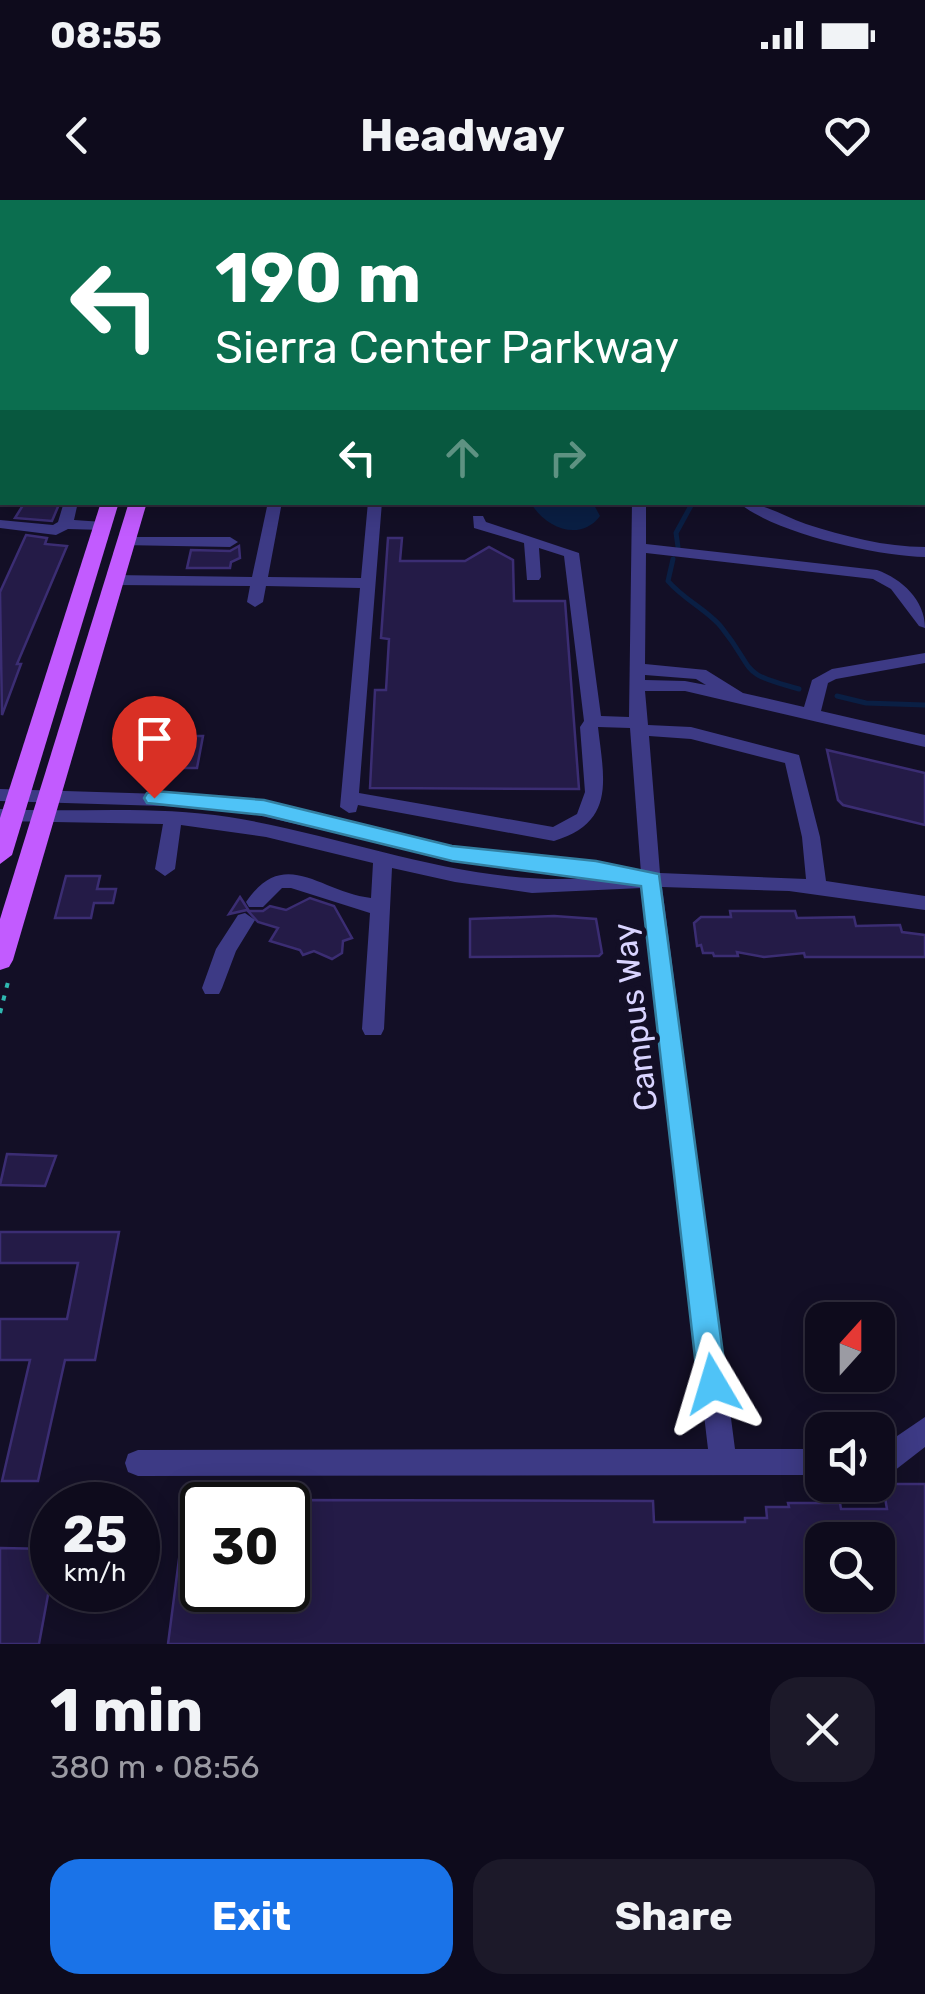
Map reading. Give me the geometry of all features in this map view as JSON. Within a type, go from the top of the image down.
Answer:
[{"type":"main road","points":[[0,855],[8,805],[109,505]]},
{"type":"main road","points":[[4,971],[47,807],[137,505]]},
{"type":"street","points":[[65,524],[70,505]]},
{"type":"street","points":[[255,602],[274,505]]},
{"type":"street","points":[[334,846],[352,798],[375,505]]},
{"type":"street","name":"Campus Way","points":[[639,505],[636,677],[651,880],[723,1462]]},
{"type":"street","points":[[750,505],[778,520],[869,545],[904,553],[925,552]]},
{"type":"street","points":[[352,798],[554,834],[581,824],[596,801],[589,727],[593,721],[571,553],[478,526],[478,519]]},
{"type":"street","points":[[0,524],[56,530],[65,524],[103,526]]},
{"type":"street","points":[[531,541],[533,577]]},
{"type":"street","points":[[126,542],[230,542]]},
{"type":"street","points":[[638,548],[877,575],[897,586],[925,624]]},
{"type":"street","points":[[114,580],[370,584]]},
{"type":"street","points":[[811,715],[820,680],[832,674],[925,658]]},
{"type":"street","points":[[636,677],[925,742]]},
{"type":"street","points":[[593,721],[691,733],[793,759],[811,837],[817,887]]},
{"type":"street","points":[[47,807],[227,802],[452,853],[596,869],[651,880]]},
{"type":"street","points":[[8,805],[251,826],[469,880],[574,888],[651,880],[817,887],[925,903]]},
{"type":"street","points":[[165,869],[174,818]]},
{"type":"street","points":[[373,1029],[383,860]]},
{"type":"street","points":[[212,988],[226,949],[277,881],[302,880],[351,904],[380,906]]},
{"type":"street","points":[[895,1453],[925,1430]]},
{"type":"street","points":[[138,1463],[805,1462]]},
{"type":"path","points":[[0,1014],[4,971]]},
{"type":"water","points":[[532,505],[594,505],[600,516],[583,529],[573,530],[553,525]]},
{"type":"building","points":[[23,505],[59,505],[52,521],[15,518]]},
{"type":"building","points":[[26,535],[47,538],[45,544],[67,546],[17,664],[21,664],[2,715],[0,592]]},
{"type":"building","points":[[388,538],[402,538],[400,561],[465,561],[489,547],[513,560],[514,601],[565,601],[579,789],[370,788],[375,690],[386,690],[389,639],[381,638]]},
{"type":"building","points":[[239,546],[240,558],[231,562],[230,568],[187,568],[191,550],[230,551]]},
{"type":"building","points":[[129,736],[203,736],[197,768],[141,768],[124,755]]},
{"type":"building","points":[[827,750],[925,773],[925,825],[843,805],[838,800]]},
{"type":"building","points":[[66,876],[100,876],[97,889],[116,889],[113,903],[94,903],[91,918],[55,918]]},
{"type":"building","points":[[240,897],[249,911],[263,911],[270,906],[286,910],[310,898],[334,906],[352,938],[343,941],[342,953],[332,959],[314,951],[303,955],[300,950],[270,941],[278,928],[258,922],[247,910],[229,914]]},
{"type":"building","points":[[730,911],[795,911],[797,918],[854,917],[856,926],[900,925],[902,932],[925,935],[925,957],[703,953],[701,945],[697,946],[694,923],[701,917],[731,917]]},
{"type":"building","points":[[470,919],[596,919],[602,953],[470,957]]},
{"type":"building","points":[[7,1154],[56,1156],[45,1186],[0,1185]]},
{"type":"building","points":[[0,1232],[119,1232],[95,1360],[65,1360],[38,1481],[2,1481],[30,1360],[0,1360],[0,1319],[67,1319],[78,1263],[0,1263]]},
{"type":"building","points":[[895,1484],[925,1484],[925,1644],[168,1644],[180,1551],[180,1612],[310,1612],[310,1500],[653,1501],[654,1522],[745,1522],[745,1518],[767,1518],[766,1507],[789,1507],[788,1503],[840,1503],[841,1509],[887,1509],[886,1502],[895,1502]]},
{"type":"building","points":[[0,1548],[30,1549],[30,1612],[45,1612],[39,1644],[0,1644]]},
{"type":"waterway","points":[[678,547],[676,533],[691,505]]},
{"type":"waterway","points":[[673,559],[668,581],[717,622],[750,669],[765,679],[799,689]]},
{"type":"waterway","points":[[837,696],[866,703],[925,705]]},
{"type":"route","points":[[154,798],[264,808],[452,853],[596,869],[651,880],[713,1384]]}]
